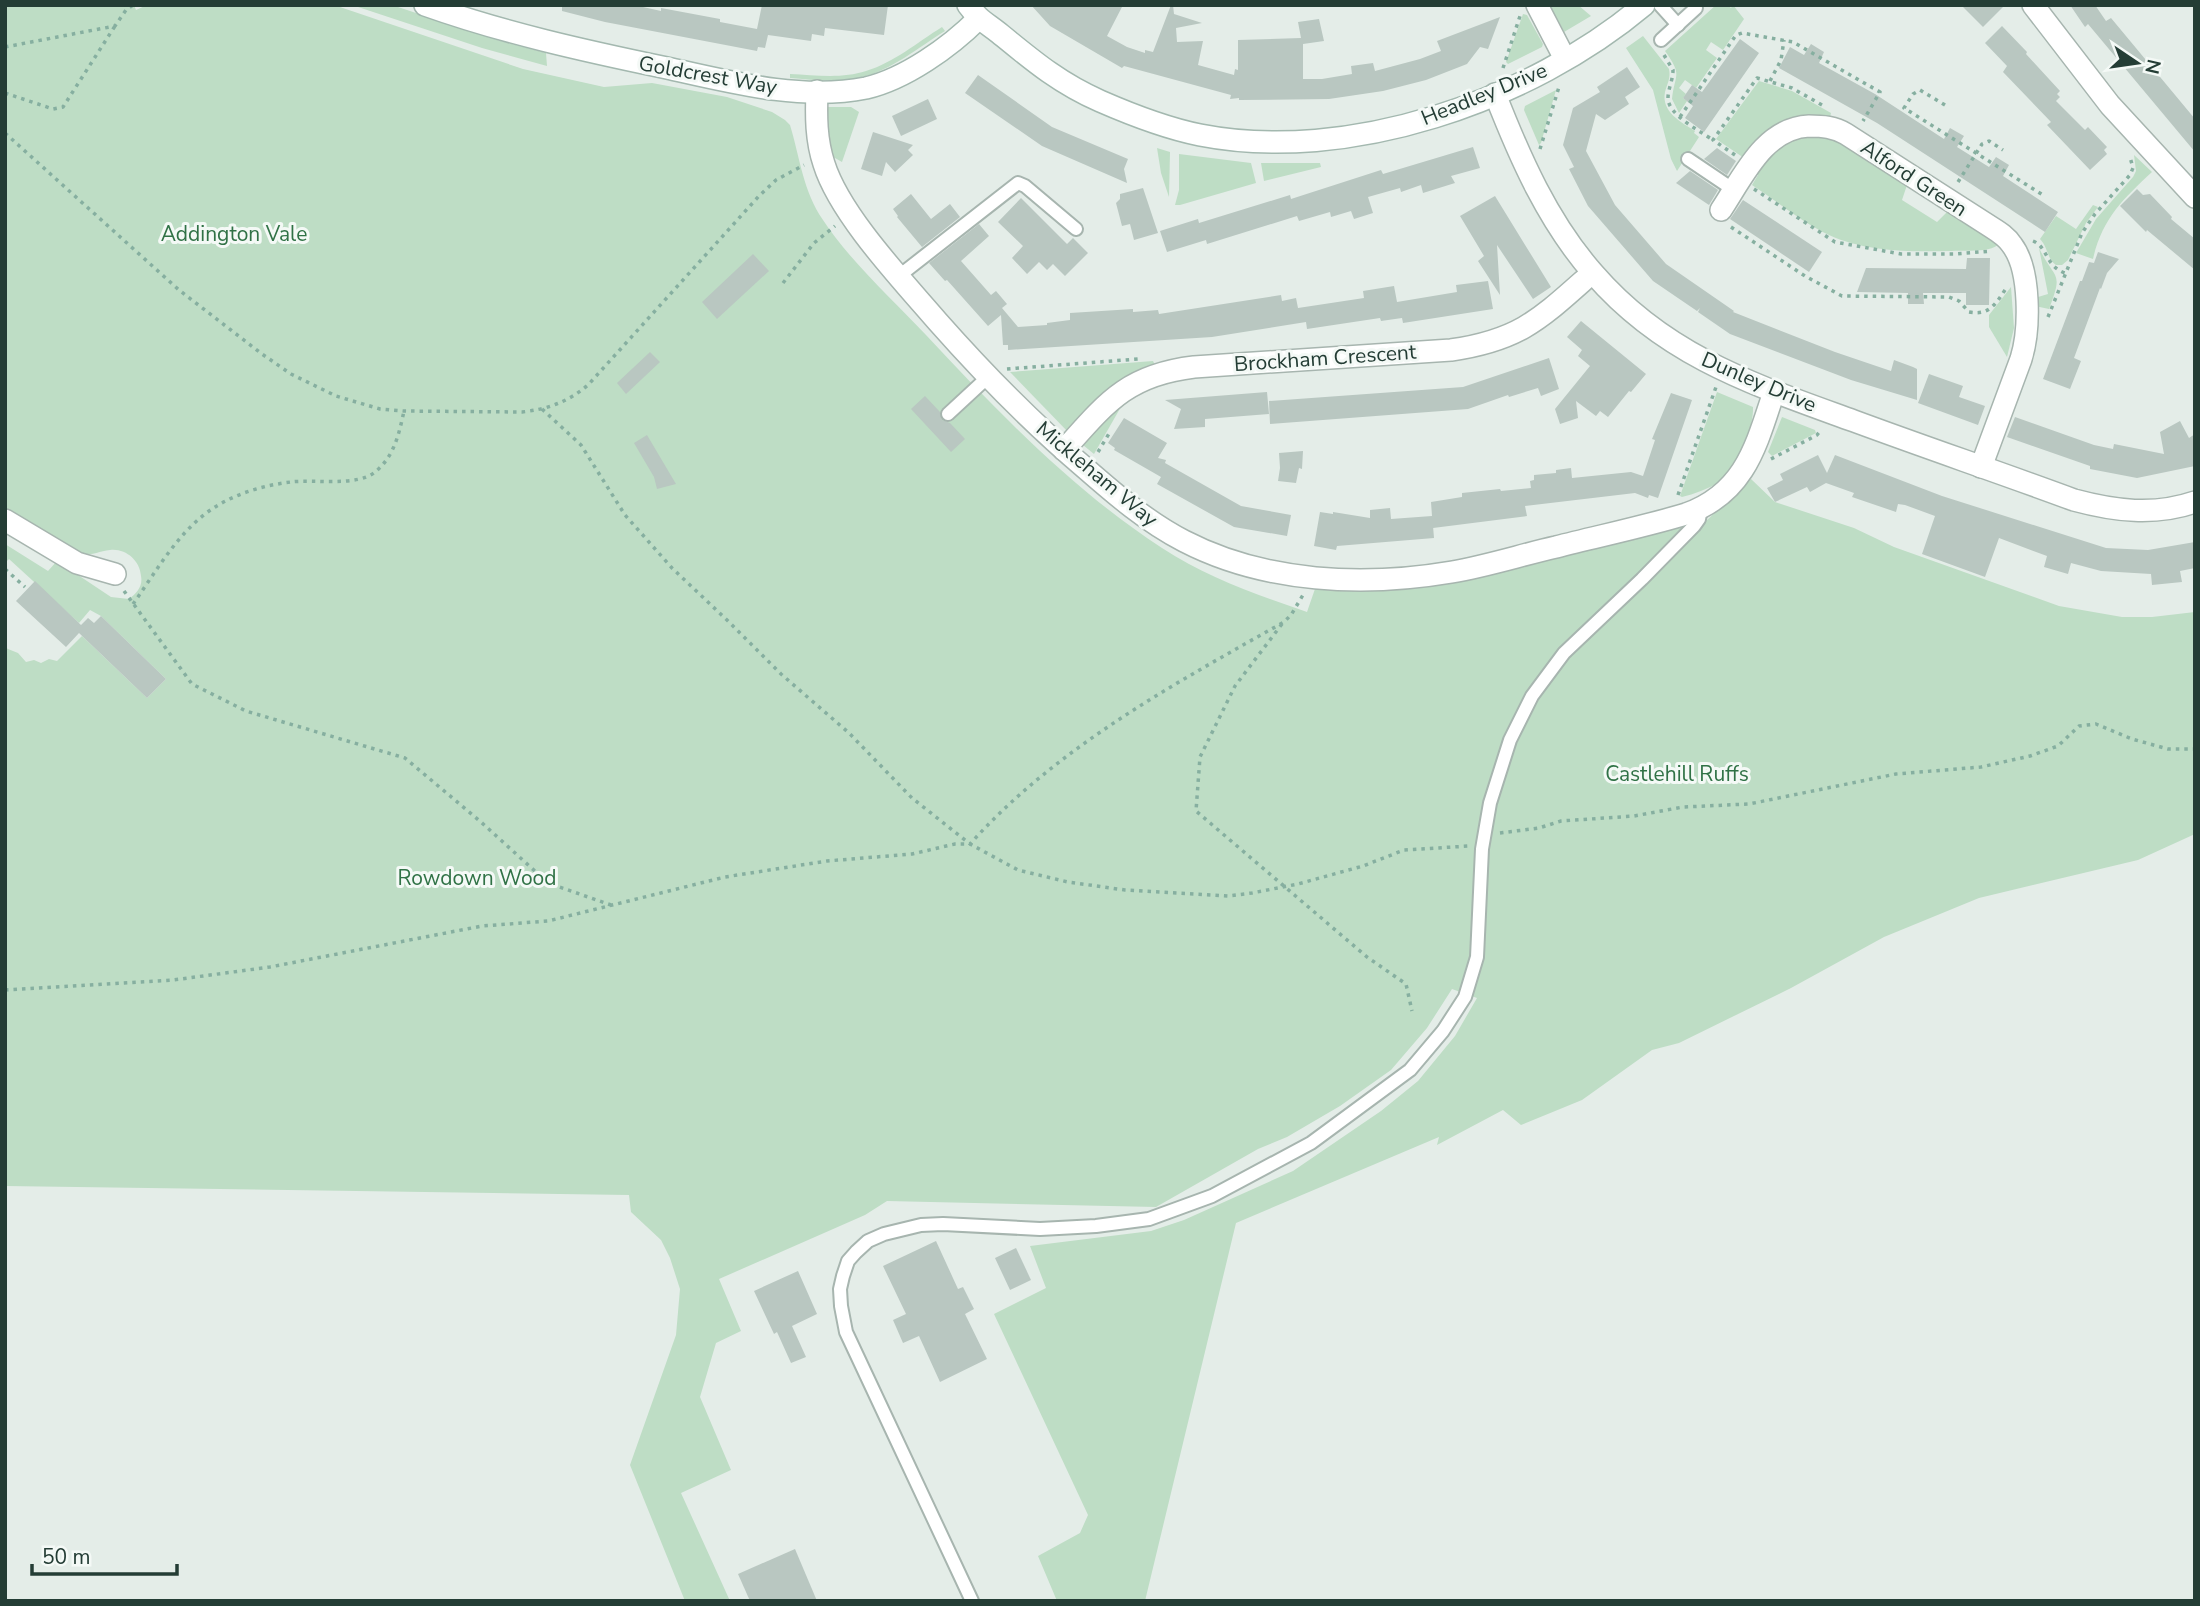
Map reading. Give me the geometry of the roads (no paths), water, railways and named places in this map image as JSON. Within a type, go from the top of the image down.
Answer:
[{"type":"street","name":"Goldcrest Way","points":[[425,5],[524,36],[636,62],[774,89],[817,91],[853,90],[887,82],[965,32],[973,12]]},
{"type":"street","name":"Headley Drive","points":[[973,12],[1039,67],[1078,91],[1185,132],[1218,138],[1278,141],[1362,134],[1426,120],[1531,78],[1609,32],[1644,5]]},
{"type":"street","points":[[2033,5],[2133,132],[2195,197]]},
{"type":"street","points":[[1530,7],[1565,59]]},
{"type":"street","name":"Mickleham Way","points":[[817,91],[817,125],[822,159],[828,176],[850,214],[899,276],[989,377],[1064,450],[1136,511],[1186,542],[1250,566],[1311,577],[1384,579],[1453,572],[1674,518],[1701,509],[1732,485],[1749,462],[1774,392]]},
{"type":"street","name":"Dunley Drive","points":[[1495,94],[1542,200],[1592,273],[1645,322],[1694,356],[1722,371],[1774,392],[2074,500],[2105,508],[2154,511],[2195,502]]},
{"type":"street","name":"Alford Green","points":[[1721,210],[1769,142],[1785,131],[1804,126],[1832,128],[1853,138],[2003,235],[2014,247],[2024,279],[2027,306],[2026,341],[1981,467]]},
{"type":"street","name":"Brockham Crescent","points":[[1064,450],[1119,393],[1141,380],[1163,372],[1201,366],[1451,350],[1481,345],[1515,334],[1534,322],[1592,273]]},
{"type":"street","points":[[5,520],[77,563],[115,574]]},
{"type":"lane","points":[[1660,5],[1678,25]]},
{"type":"lane","points":[[1661,45],[1696,8]]},
{"type":"lane","points":[[1688,159],[1742,179]]},
{"type":"lane","points":[[899,276],[1018,183],[1076,229]]},
{"type":"lane","points":[[948,414],[989,377]]},
{"type":"lane","points":[[972,1601],[846,1332],[840,1289],[848,1261],[876,1237],[921,1225],[1040,1229],[1096,1226],[1149,1219],[1212,1196],[1311,1143],[1410,1070],[1443,1031],[1465,997],[1477,957],[1484,841],[1490,803],[1510,740],[1532,696],[1564,653],[1694,526],[1701,509]]},
{"type":"park label","name":"Addington Vale","points":[[234,234]]},
{"type":"park label","name":"Castlehill Ruffs","points":[[1677,774]]},
{"type":"park label","name":"Rowdown Wood","points":[[477,878]]}]
